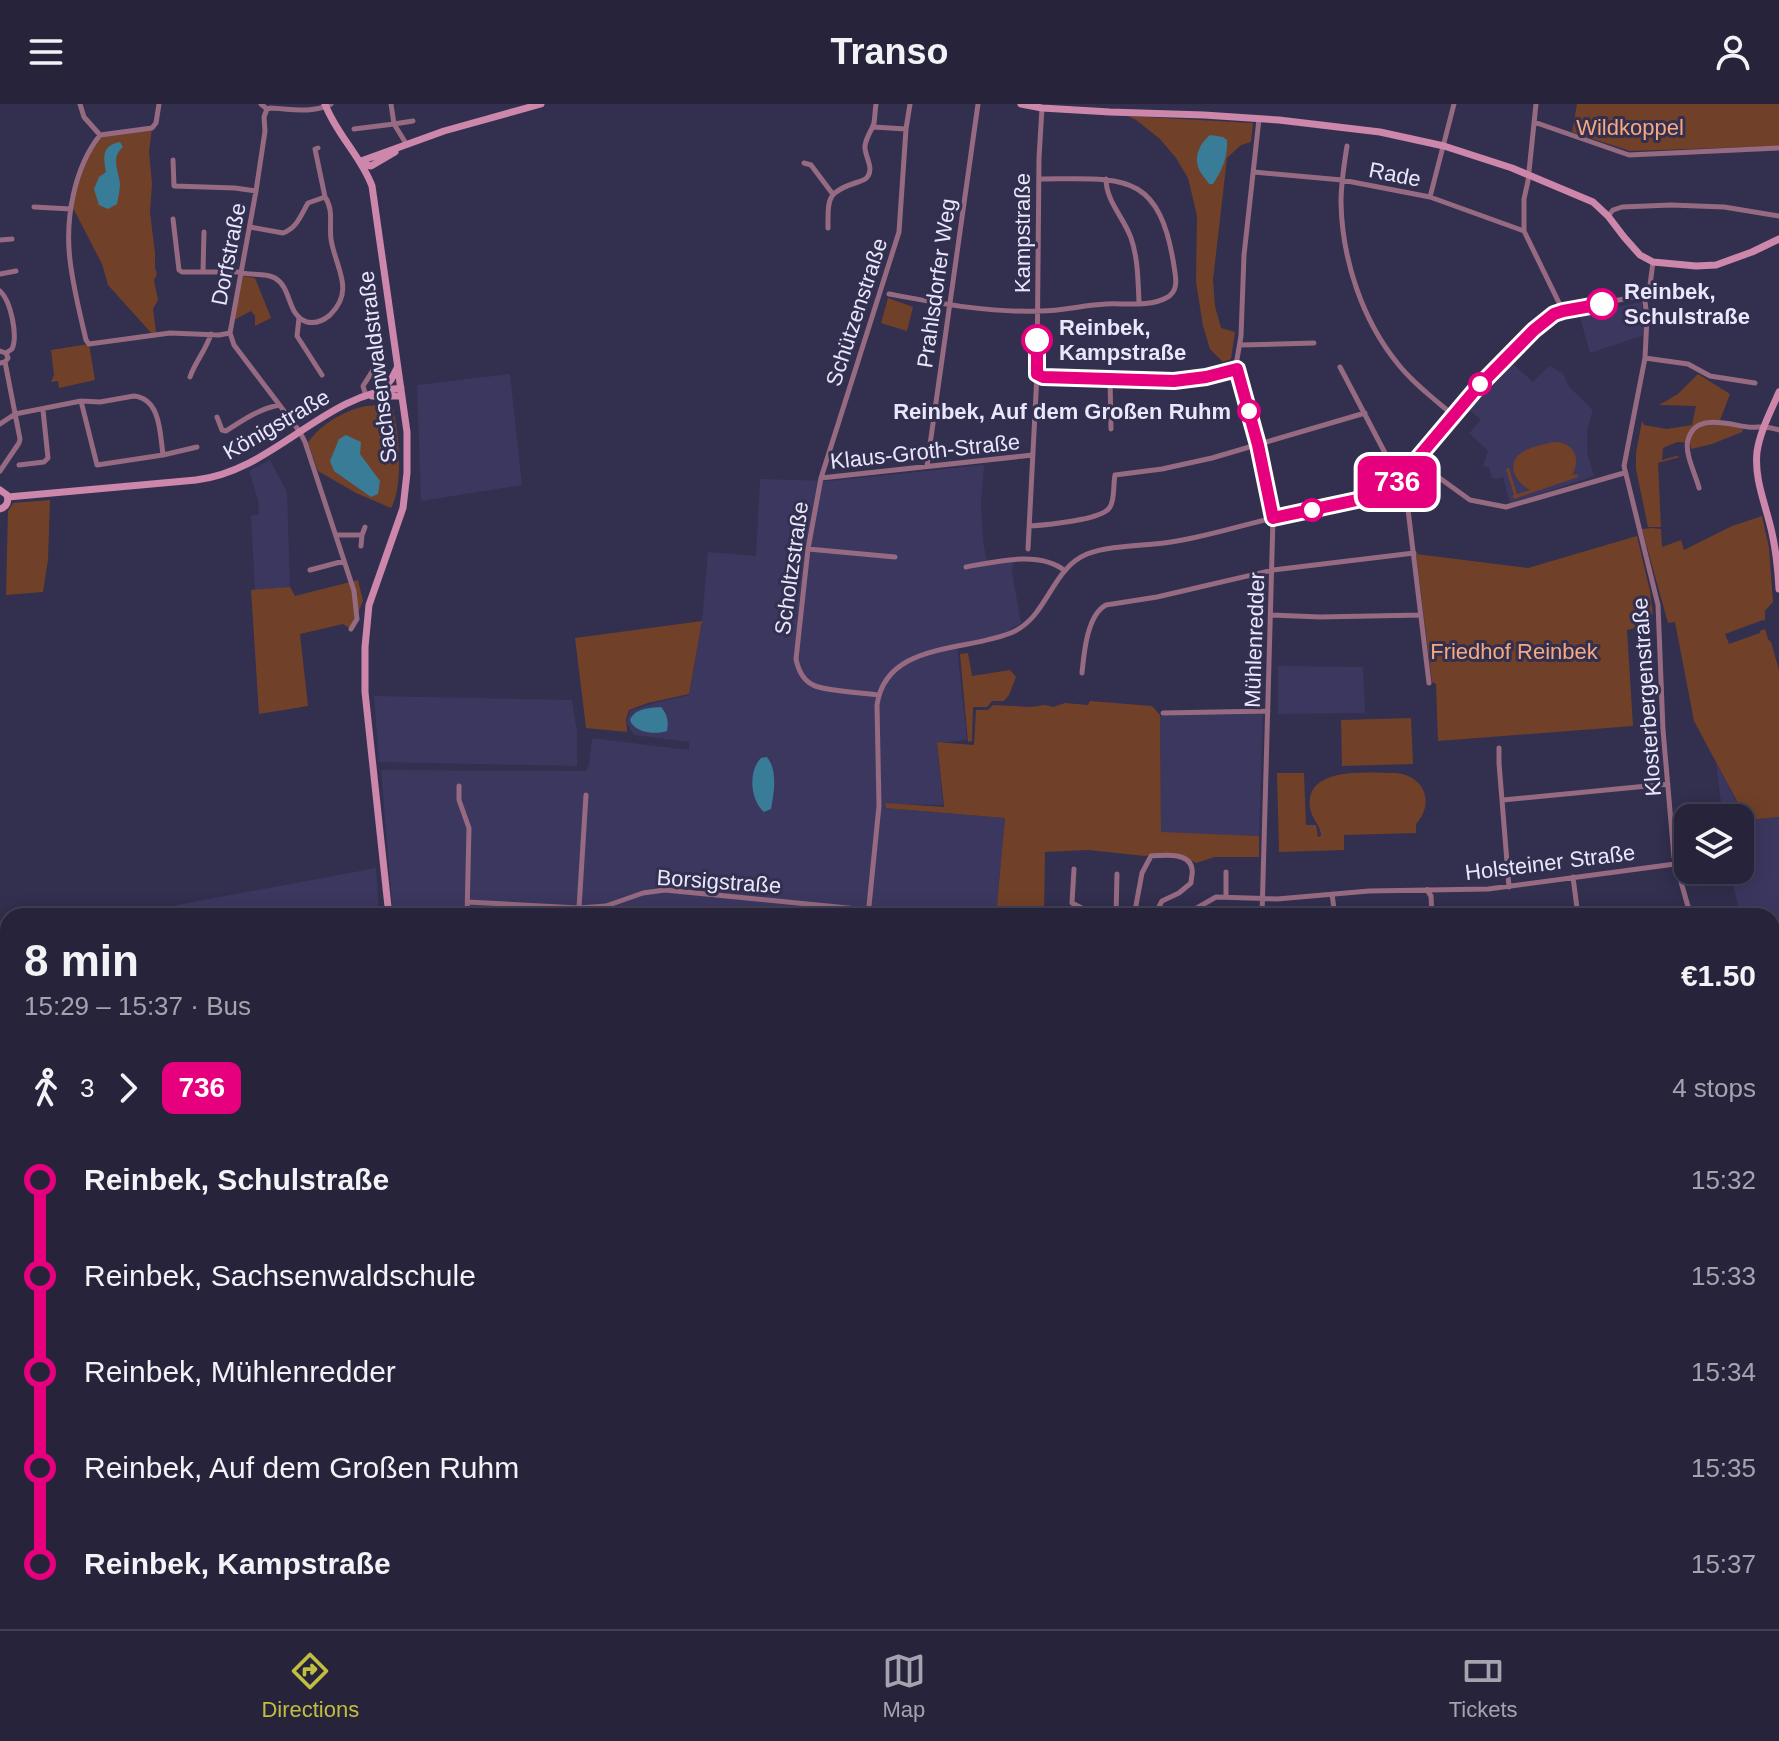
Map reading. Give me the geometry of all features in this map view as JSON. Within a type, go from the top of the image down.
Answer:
[{"type":"main road","points":[[361,162],[444,131],[541,104]]},
{"type":"main road","points":[[1023,104],[1042,108],[1259,118],[1380,132],[1444,146],[1528,174],[1593,202],[1640,255],[1653,262],[1710,265],[1752,252],[1779,239]]},
{"type":"main road","name":"Sachsenwaldstraße","points":[[327,105],[335,125],[361,162],[372,186],[407,432],[408,464],[403,508],[369,605],[365,647],[365,692],[388,908]]},
{"type":"main road","points":[[361,162],[369,166],[407,145]]},
{"type":"main road","points":[[372,186],[379,161]]},
{"type":"main road","points":[[382,391],[398,366]]},
{"type":"main road","name":"Königstraße","points":[[8,497],[220,477],[244,466],[350,402],[382,391],[402,392]]},
{"type":"main road","points":[[366,396],[402,392]]},
{"type":"main road","points":[[1779,392],[1757,450],[1758,476],[1777,559],[1779,589]]},
{"type":"main road","points":[[0,490],[8,497],[7,503],[0,509]]},
{"type":"street","points":[[80,104],[84,117],[100,135]]},
{"type":"street","points":[[159,104],[154,126],[100,135],[85,159],[71,209],[70,259],[80,315],[89,344],[170,333],[230,333]]},
{"type":"street","points":[[261,104],[267,109],[274,106],[306,111],[327,105]]},
{"type":"street","points":[[391,104],[394,124],[407,145]]},
{"type":"street","points":[[828,228],[828,206],[832,193],[868,176],[870,170],[865,142],[873,127],[876,104]]},
{"type":"street","name":"Schützenstraße","points":[[821,478],[899,232],[910,104]]},
{"type":"street","name":"Prahlsdorfer Weg","points":[[927,466],[978,104]]},
{"type":"street","points":[[1430,197],[1454,104]]},
{"type":"street","points":[[1536,104],[1524,199],[1524,231],[1563,311]]},
{"type":"street","name":"Kampstraße","points":[[1028,549],[1037,374],[1042,108]]},
{"type":"street","name":"Dorfstraße","points":[[267,109],[256,191],[230,333],[234,345],[300,432],[317,474],[354,591],[357,619],[351,629]]},
{"type":"street","points":[[1037,374],[1043,377],[1186,380],[1237,369],[1244,255],[1259,118]]},
{"type":"street","points":[[354,129],[413,121]]},
{"type":"street","points":[[1534,122],[1629,155],[1779,148]]},
{"type":"street","points":[[873,127],[906,129]]},
{"type":"street","points":[[1347,146],[1342,180],[1342,221],[1355,284],[1373,326],[1399,366],[1453,415]]},
{"type":"street","points":[[173,219],[179,270],[274,277],[284,286],[292,309],[299,318],[312,323],[320,322],[342,300],[342,279],[330,237],[330,207],[315,149],[318,148]]},
{"type":"street","points":[[173,160],[174,186],[256,191]]},
{"type":"street","points":[[804,163],[811,165],[832,193]]},
{"type":"street","name":"Rade","points":[[1254,172],[1342,180],[1430,197],[1524,231]]},
{"type":"street","points":[[889,294],[950,305],[1038,312],[1163,300],[1175,291],[1175,271],[1167,229],[1147,196],[1133,185],[1106,179],[1039,179]]},
{"type":"street","points":[[1106,179],[1108,194],[1132,240],[1139,302]]},
{"type":"street","points":[[250,227],[283,233],[299,220],[308,203],[325,197]]},
{"type":"street","points":[[1608,216],[1622,207],[1671,205],[1724,207],[1779,216]]},
{"type":"street","points":[[34,207],[71,209]]},
{"type":"street","points":[[203,271],[204,232]]},
{"type":"street","points":[[0,240],[12,239]]},
{"type":"street","name":"Klosterbergenstraße","points":[[1653,262],[1650,285],[1644,294],[1647,330],[1645,358],[1624,458],[1624,473],[1658,605],[1663,730],[1674,853]]},
{"type":"street","points":[[0,274],[16,271]]},
{"type":"street","points":[[0,291],[7,300],[15,340],[12,349],[3,352],[8,358],[2,362],[20,434],[19,443],[0,471]]},
{"type":"street","points":[[869,908],[879,806],[878,695],[893,671],[932,652],[1005,636],[1028,623],[1060,576],[1085,555],[1174,542],[1380,495],[1400,479],[1483,380],[1554,314],[1644,294]]},
{"type":"street","points":[[366,396],[363,386],[381,354],[381,340],[373,313]]},
{"type":"street","points":[[299,318],[297,336],[322,375]]},
{"type":"street","points":[[190,377],[211,334]]},
{"type":"street","points":[[1240,345],[1314,343]]},
{"type":"street","points":[[1645,358],[1688,364],[1710,376],[1755,383]]},
{"type":"street","points":[[1340,367],[1407,496],[1429,683]]},
{"type":"street","name":"Mühlenredder","points":[[1237,369],[1258,445],[1273,518],[1262,908]]},
{"type":"street","points":[[1110,378],[1111,429]]},
{"type":"street","points":[[0,424],[15,414],[81,401],[100,402],[134,396],[148,401],[156,414],[163,455]]},
{"type":"street","points":[[81,401],[97,465],[197,447]]},
{"type":"street","points":[[217,417],[222,430],[226,431],[252,415],[280,405]]},
{"type":"street","points":[[19,465],[44,462],[48,458],[43,410]]},
{"type":"street","points":[[1030,526],[1064,523],[1110,509],[1115,475],[1212,458],[1365,413]]},
{"type":"street","points":[[1699,488],[1687,446],[1689,435],[1701,425],[1733,423],[1749,427],[1764,425],[1779,430]]},
{"type":"street","name":"Klaus-Groth-Straße","points":[[821,478],[1033,455]]},
{"type":"street","points":[[1416,461],[1470,500],[1506,507],[1624,473]]},
{"type":"street","name":"Scholtzstraße","points":[[821,478],[797,639],[798,668],[804,678],[817,687],[878,695]]},
{"type":"street","points":[[361,546],[365,527]]},
{"type":"street","points":[[336,535],[362,535]]},
{"type":"street","points":[[808,549],[895,557]]},
{"type":"street","points":[[1082,673],[1092,618],[1101,607],[1273,570],[1414,553]]},
{"type":"street","points":[[966,567],[1014,558],[1052,563],[1065,571]]},
{"type":"street","points":[[310,570],[344,561]]},
{"type":"street","points":[[1271,615],[1421,615]]},
{"type":"street","points":[[1163,713],[1268,711]]},
{"type":"street","points":[[1499,748],[1509,887]]},
{"type":"street","points":[[1503,800],[1668,784]]},
{"type":"street","points":[[459,786],[459,800],[469,828],[468,908]]},
{"type":"street","points":[[579,908],[586,795]]},
{"type":"street","points":[[1135,908],[1142,873],[1151,856],[1177,856],[1188,860],[1192,868],[1191,883],[1162,901],[1158,908]]},
{"type":"street","name":"Holsteiner Straße","points":[[1226,897],[1277,899],[1369,891],[1509,887],[1674,864]]},
{"type":"street","points":[[1074,869],[1072,903],[1082,908]]},
{"type":"street","points":[[1197,908],[1216,897],[1226,897],[1226,872]]},
{"type":"street","points":[[1116,908],[1117,874]]},
{"type":"street","points":[[1573,877],[1577,908]]},
{"type":"street","name":"Klosterbergenstraße","points":[[1681,884],[1688,908]]},
{"type":"street","name":"Borsigstraße","points":[[468,902],[579,908],[606,906],[643,893],[665,890],[824,908]]},
{"type":"street","points":[[1427,890],[1432,908]]},
{"type":"street","points":[[1332,894],[1334,908]]},
{"type":"shaded area","points":[[1642,302],[1644,335],[1590,353],[1579,314]]},
{"type":"shaded area","points":[[1511,362],[1533,382],[1549,366],[1563,373],[1569,387],[1593,410],[1587,431],[1587,453],[1594,476],[1510,504],[1503,477],[1492,478],[1489,468],[1483,466],[1488,451],[1469,433],[1481,420],[1468,409]]},
{"type":"shaded area","points":[[510,374],[522,485],[421,501],[417,385]]},
{"type":"shaded area","points":[[270,460],[287,492],[290,587],[255,590],[251,516],[259,514],[249,471]]},
{"type":"shaded area","points":[[984,465],[981,503],[987,563],[1014,558],[1012,572],[1021,623],[1002,634],[957,647],[967,740],[937,743],[943,805],[885,804],[886,808],[1005,818],[997,908],[392,908],[381,770],[586,771],[592,738],[689,750],[689,742],[634,735],[627,720],[630,711],[689,695],[702,621],[708,552],[756,556],[760,479],[829,481]]},
{"type":"shaded area","points":[[1278,666],[1363,667],[1365,713],[1278,714]]},
{"type":"shaded area","points":[[374,696],[572,700],[577,732],[577,766],[379,762]]},
{"type":"shaded area","points":[[1263,712],[1259,836],[1161,833],[1160,715]]},
{"type":"shaded area","points":[[1716,763],[1738,804],[1721,804]]},
{"type":"shaded area","points":[[1779,817],[1779,908],[1739,908],[1733,884],[1754,884],[1754,819]]},
{"type":"shaded area","points":[[376,868],[378,908],[161,908]]},
{"type":"green space","name":"Wildkoppel","points":[[1577,104],[1779,104],[1779,146],[1630,151],[1572,132]]},
{"type":"green space","points":[[1128,116],[1253,123],[1251,142],[1241,145],[1227,158],[1213,280],[1221,328],[1235,332],[1231,359],[1223,362],[1210,349],[1203,326],[1196,282],[1197,216],[1188,178],[1160,139]]},
{"type":"green space","points":[[152,128],[149,152],[152,184],[150,213],[158,300],[153,309],[156,332],[153,335],[108,285],[102,264],[73,208],[73,193],[85,159],[103,134]]},
{"type":"green space","points":[[243,276],[255,278],[271,318],[255,326],[255,316],[251,311],[234,320]]},
{"type":"green space","points":[[888,298],[913,307],[907,331],[881,323]]},
{"type":"green space","points":[[89,344],[95,380],[59,388],[58,381],[51,382],[54,375],[51,350]]},
{"type":"green space","points":[[1698,374],[1730,394],[1719,423],[1743,429],[1712,444],[1691,449],[1690,443],[1677,442],[1663,448],[1662,460],[1680,457],[1658,463],[1661,527],[1648,527],[1636,469],[1642,421],[1644,425],[1667,429],[1692,425],[1696,406],[1659,405],[1678,394]]},
{"type":"green space","points":[[392,405],[397,428],[399,472],[391,508],[356,493],[318,471],[308,443],[326,424],[350,411],[366,406]]},
{"type":"green space","points":[[1553,442],[1566,444],[1574,452],[1576,463],[1572,475],[1577,474],[1578,477],[1514,499],[1506,469],[1509,468],[1517,494],[1530,490],[1521,484],[1515,474],[1516,458],[1528,449]]},
{"type":"green space","points":[[50,500],[48,560],[43,592],[6,595],[8,511],[13,503]]},
{"type":"green space","points":[[1762,516],[1769,548],[1773,602],[1765,611],[1765,621],[1725,634],[1729,644],[1765,629],[1771,642],[1779,670],[1779,817],[1754,819],[1754,804],[1738,804],[1694,721],[1675,622],[1668,623],[1642,529],[1661,529],[1662,547],[1681,540],[1684,550],[1732,526]]},
{"type":"green space","name":"Friedhof Reinbek","points":[[1637,536],[1653,615],[1647,611],[1634,613],[1635,628],[1627,630],[1633,726],[1438,741],[1436,684],[1432,682],[1416,554],[1528,568]]},
{"type":"green space","points":[[358,580],[363,601],[351,629],[343,624],[300,634],[308,706],[259,714],[251,590],[290,587],[295,596]]},
{"type":"green space","points":[[702,621],[689,694],[629,710],[627,732],[586,728],[575,638]]},
{"type":"green space","points":[[968,653],[972,676],[1010,670],[1016,677],[1004,701],[992,701],[987,707],[973,707],[972,741],[968,742],[960,654]]},
{"type":"green space","points":[[1090,701],[1152,706],[1160,715],[1161,832],[1259,836],[1259,857],[1215,857],[1196,863],[1179,854],[1145,856],[1088,850],[1045,852],[1044,908],[997,908],[1005,818],[886,808],[885,803],[944,807],[937,742],[974,745],[976,710],[988,710],[993,705],[1088,705]]},
{"type":"green space","points":[[1411,718],[1413,764],[1342,766],[1341,720]]},
{"type":"green space","points":[[1370,772],[1406,775],[1420,785],[1426,799],[1425,808],[1416,824],[1416,833],[1344,835],[1344,850],[1279,852],[1277,773],[1304,773],[1306,825],[1316,825],[1318,837],[1321,832],[1311,812],[1311,794],[1317,784],[1341,774]]},
{"type":"water","points":[[1210,135],[1227,140],[1224,163],[1213,184],[1209,184],[1203,176],[1197,162],[1200,147]]},
{"type":"water","points":[[120,142],[123,147],[116,160],[119,194],[117,204],[108,209],[99,205],[94,189],[99,177],[106,172],[104,157],[107,149]]},
{"type":"water","points":[[346,435],[361,442],[360,454],[380,481],[378,494],[371,497],[334,471],[330,461],[339,439]]},
{"type":"water","points":[[661,707],[667,718],[667,731],[646,732],[636,728],[630,720],[639,711]]},
{"type":"water","points":[[767,757],[773,769],[774,789],[771,809],[764,812],[759,807],[752,785],[757,764],[761,758]]},
{"type":"bus line","name":"736","points":[[1037,340],[1036,369],[1037,374],[1043,377],[1174,381],[1237,369],[1258,445],[1273,518],[1380,495],[1400,479],[1476,389],[1534,330],[1554,314],[1602,304]]},
{"type":"place","name":"Reinbek, Schulstraße","points":[[1602,304]]},
{"type":"place","name":"Reinbek, Kampstraße","points":[[1037,340]]},
{"type":"place","name":"Reinbek, Auf dem Großen Ruhm","points":[[1249,411]]}]
